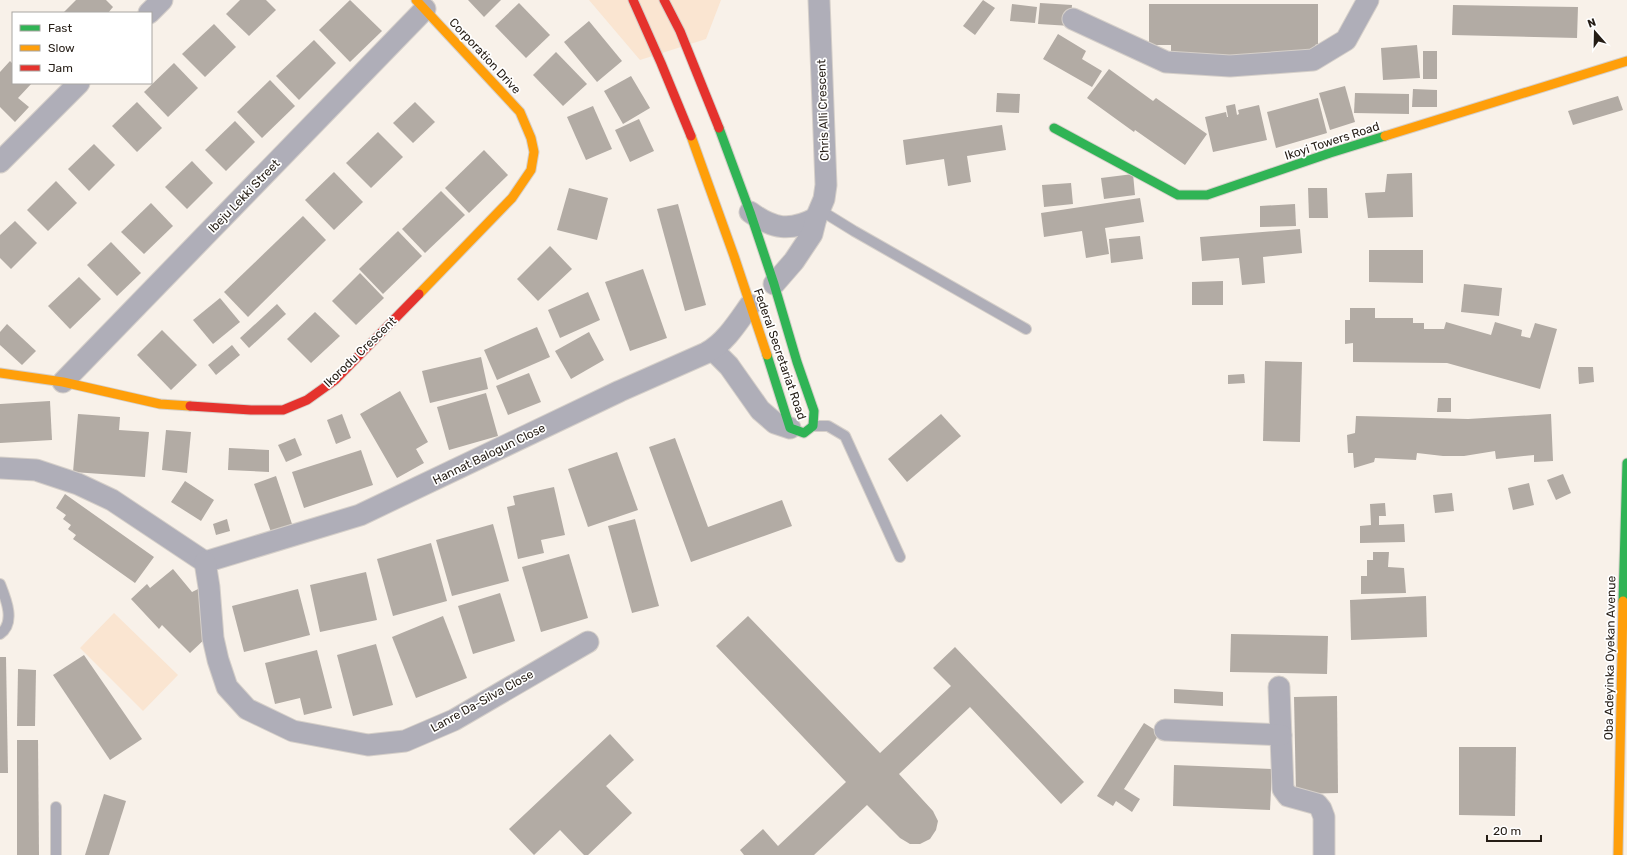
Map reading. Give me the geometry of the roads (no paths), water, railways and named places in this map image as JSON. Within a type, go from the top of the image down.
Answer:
[{"type":"street","points":[[150,12],[162,0]]},
{"type":"street","name":"Federal Secretariat Road","points":[[633,0],[653,42],[686,122],[750,305],[790,428],[804,432],[813,426],[814,411],[797,362],[774,284],[750,212],[713,113],[686,45],[664,0]]},
{"type":"street","name":"Chris Alli Crescent","points":[[774,284],[806,244],[812,234],[824,199],[826,185],[819,0]]},
{"type":"street","points":[[1073,19],[1166,62],[1230,66],[1312,60],[1346,40],[1368,0]]},
{"type":"street","name":"Corporation Drive","points":[[421,4],[520,112],[530,133]]},
{"type":"street","name":"Ibeju Lekki Street","points":[[63,382],[421,4]]},
{"type":"street","name":"Ikoyi Towers Road","points":[[1054,128],[1178,195],[1207,195],[1330,153],[1627,61]]},
{"type":"street","points":[[0,162],[78,84]]},
{"type":"street","name":"Ikorodu Crescent","points":[[0,373],[63,382],[160,404],[251,410],[283,410],[307,400],[335,380],[512,198],[532,166],[534,148],[530,133]]},
{"type":"street","points":[[750,212],[768,223],[784,227],[798,226],[818,214]]},
{"type":"street","name":"Hannat Balogun Close","points":[[205,562],[360,515],[620,391],[713,350],[732,329],[750,305]]},
{"type":"street","points":[[713,350],[729,366],[760,410],[774,423],[790,428]]},
{"type":"street","name":"Oba Adeyinka Oyekan Avenue","points":[[1618,855],[1624,647],[1627,462]]},
{"type":"street","points":[[0,468],[36,470],[78,484],[112,500],[205,562]]},
{"type":"street","name":"Lanre Da-Silva Close","points":[[205,562],[209,587],[213,638],[218,660],[227,687],[247,709],[293,731],[368,745],[406,742],[454,720],[588,642]]},
{"type":"street","points":[[1279,687],[1283,789],[1288,796],[1317,804],[1321,809],[1324,816],[1324,855]]},
{"type":"street","points":[[1164,730],[1280,735]]},
{"type":"lane","points":[[818,214],[854,231],[1026,329]]},
{"type":"lane","points":[[813,426],[828,426],[845,436],[900,557]]},
{"type":"lane","points":[[0,584],[9,611],[8,622],[4,631],[0,634]]},
{"type":"lane","points":[[56,807],[56,855]]}]
